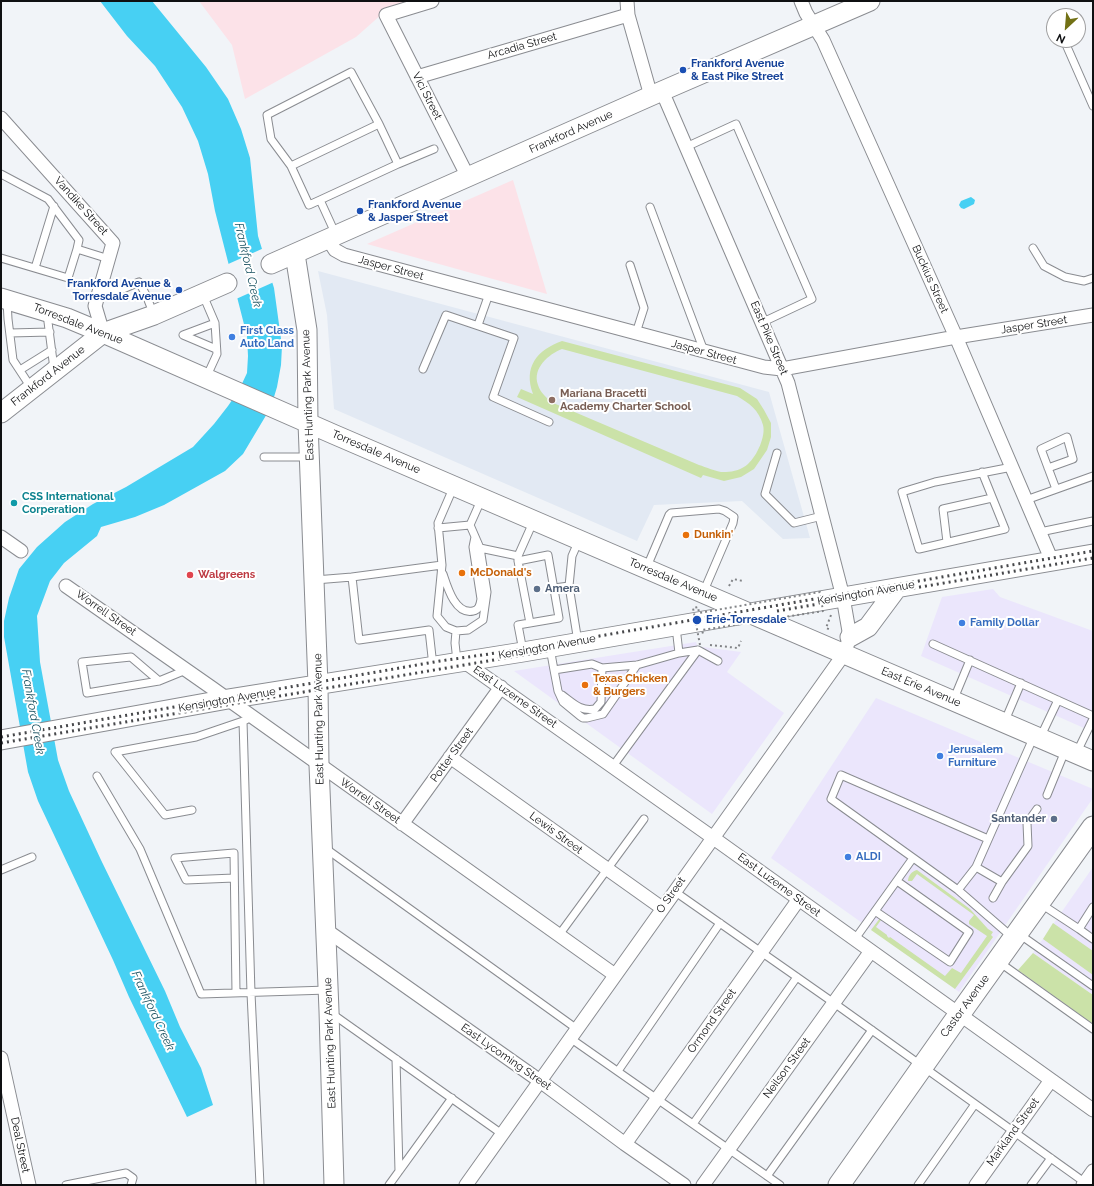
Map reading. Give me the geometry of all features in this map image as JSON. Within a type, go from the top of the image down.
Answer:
[{"type":"main road","name":"Frankford Avenue","points":[[272,264],[870,1]]},
{"type":"main road","name":"East Hunting Park Avenue","points":[[295,254],[307,330],[308,423],[334,1185]]},
{"type":"main road","name":"Frankford Avenue","points":[[3,409],[32,389],[103,333],[154,315],[227,283]]},
{"type":"main road","name":"Torresdale Avenue","points":[[4,298],[67,318],[103,333],[748,613]]},
{"type":"main road","name":"Kensington Avenue","points":[[1,740],[228,699],[523,652],[1093,554]]},
{"type":"main road","points":[[847,645],[868,627],[897,588]]},
{"type":"main road","name":"East Erie Avenue","points":[[748,613],[847,645],[953,701],[1078,755]]},
{"type":"main road","name":"Castor Avenue","points":[[839,1185],[1093,827]]},
{"type":"street","name":"Vici Street","points":[[432,1],[386,15],[468,177]]},
{"type":"street","name":"East Pike Street","points":[[627,1],[628,15],[656,94],[686,147],[763,322],[788,383],[843,597]]},
{"type":"street","name":"Buckius Street","points":[[801,1],[806,14],[823,40],[956,337],[1052,561]]},
{"type":"street","name":"Arcadia Street","points":[[417,77],[628,15]]},
{"type":"street","name":"Vandike Street","points":[[1,118],[114,243],[95,306],[103,333]]},
{"type":"street","name":"Jasper Street","points":[[332,237],[335,250],[344,255],[759,367],[782,369],[956,337],[1093,315]]},
{"type":"street","points":[[1,537],[21,551]]},
{"type":"street","name":"Worrell Street","points":[[66,586],[228,699],[248,719],[320,765],[615,975]]},
{"type":"street","points":[[843,597],[847,645]]},
{"type":"street","name":"O Street","points":[[466,1185],[847,645]]},
{"type":"street","name":"East Luzerne Street","points":[[460,661],[501,687],[613,766],[1093,1110]]},
{"type":"street","name":"Potter Street","points":[[402,824],[501,687]]},
{"type":"street","name":"Lewis Street","points":[[450,757],[662,908]]},
{"type":"street","name":"Ormond Street","points":[[625,1144],[799,899]]},
{"type":"street","name":"East Lycoming Street","points":[[326,930],[684,1185]]},
{"type":"street","name":"Neilson Street","points":[[702,1185],[871,951]]},
{"type":"street","name":"Deal Street","points":[[1,1058],[29,1185]]},
{"type":"street","name":"Markland Street","points":[[976,1185],[1051,1080]]},
{"type":"street","points":[[1086,1184],[1093,1171]]},
{"type":"lane","points":[[1068,48],[1093,106]]},
{"type":"lane","points":[[398,164],[379,124],[351,72],[267,115],[271,139],[291,166],[309,205],[434,149]]},
{"type":"lane","points":[[291,166],[379,124]]},
{"type":"lane","points":[[686,147],[736,124],[812,299],[763,322]]},
{"type":"lane","points":[[1,174],[48,199],[79,240],[68,278],[1,258]]},
{"type":"lane","points":[[320,200],[332,237]]},
{"type":"lane","points":[[35,268],[54,206]]},
{"type":"lane","points":[[650,207],[705,352]]},
{"type":"lane","points":[[1033,248],[1044,266],[1065,278],[1084,281],[1093,278]]},
{"type":"lane","points":[[77,249],[109,259]]},
{"type":"lane","points":[[630,265],[644,308],[636,333]]},
{"type":"lane","points":[[100,288],[116,292],[139,282],[154,315]]},
{"type":"lane","points":[[202,294],[215,323],[216,354],[206,378]]},
{"type":"lane","points":[[478,325],[489,294]]},
{"type":"lane","points":[[4,298],[13,360],[32,389]]},
{"type":"lane","points":[[46,311],[55,371]]},
{"type":"lane","points":[[423,369],[446,315],[514,338],[493,397],[549,422]]},
{"type":"lane","points":[[215,323],[183,335],[216,349]]},
{"type":"lane","points":[[10,333],[30,336],[50,332]]},
{"type":"lane","points":[[20,370],[32,359],[52,350]]},
{"type":"lane","points":[[1048,468],[1073,459],[1067,437],[1041,449],[1048,468],[1056,489]]},
{"type":"lane","points":[[777,453],[765,494],[794,523],[822,516]]},
{"type":"lane","points":[[264,457],[310,457]]},
{"type":"lane","points":[[982,472],[1005,529],[919,549],[902,492],[935,482],[982,472],[1012,467]]},
{"type":"lane","points":[[1026,500],[1093,476]]},
{"type":"lane","points":[[454,485],[438,523],[442,567],[450,594],[457,605],[465,611],[471,612],[480,607],[482,599],[472,547],[475,537]]},
{"type":"lane","points":[[442,567],[437,616],[446,627],[456,631],[468,630],[483,620],[487,592],[480,548],[470,525],[482,498]]},
{"type":"lane","points":[[947,542],[943,510],[992,498]]},
{"type":"lane","points":[[646,569],[669,515],[719,509],[725,511],[734,517],[733,523],[703,593]]},
{"type":"lane","points":[[530,623],[518,558],[534,520]]},
{"type":"lane","points":[[1040,532],[1093,521]]},
{"type":"lane","points":[[438,528],[470,525]]},
{"type":"lane","points":[[578,642],[569,586],[572,556],[579,540]]},
{"type":"lane","points":[[480,548],[518,558],[548,555],[548,571],[554,588],[554,603],[559,618],[518,625],[523,652]]},
{"type":"lane","points":[[314,580],[442,567]]},
{"type":"lane","points":[[352,577],[359,640],[429,630],[433,666]]},
{"type":"lane","points":[[554,588],[569,586]]},
{"type":"lane","points":[[676,625],[680,653]]},
{"type":"lane","points":[[456,631],[455,643],[460,661]]},
{"type":"lane","points":[[933,644],[1093,716]]},
{"type":"lane","points":[[550,647],[558,691],[563,702],[580,716],[587,718],[603,714],[637,665]]},
{"type":"lane","points":[[554,670],[592,664],[602,668],[637,665],[699,647]]},
{"type":"lane","points":[[699,647],[718,661]]},
{"type":"lane","points":[[613,766],[699,647]]},
{"type":"lane","points":[[159,681],[131,657],[82,662],[87,693],[159,681],[187,670]]},
{"type":"lane","points":[[953,701],[970,660]]},
{"type":"lane","points":[[558,691],[571,702],[585,710],[595,709],[601,702],[602,668]]},
{"type":"lane","points":[[1004,723],[1022,684]]},
{"type":"lane","points":[[958,890],[976,867],[1037,737],[1058,700]]},
{"type":"lane","points":[[192,810],[165,815],[115,752],[196,737],[248,719],[252,993],[260,1185]]},
{"type":"lane","points":[[1047,795],[1078,755],[1093,719]]},
{"type":"lane","points":[[988,839],[841,775],[831,799],[958,890],[1015,935],[1093,986]]},
{"type":"lane","points":[[97,776],[140,849],[201,994],[328,990]]},
{"type":"lane","points":[[992,898],[1028,846],[1027,824],[1037,809]]},
{"type":"lane","points":[[559,935],[644,819]]},
{"type":"lane","points":[[323,846],[573,1033],[618,1071],[780,1185]]},
{"type":"lane","points":[[234,878],[186,880],[175,858],[234,854],[236,993]]},
{"type":"lane","points":[[1,870],[32,857]]},
{"type":"lane","points":[[855,939],[914,858]]},
{"type":"lane","points":[[976,867],[1002,882]]},
{"type":"lane","points":[[875,911],[950,962],[969,932],[897,881]]},
{"type":"lane","points":[[674,891],[834,1002],[1086,1184]]},
{"type":"lane","points":[[1039,902],[1093,939]]},
{"type":"lane","points":[[1079,929],[1093,907]]},
{"type":"lane","points":[[618,1071],[720,923]]},
{"type":"lane","points":[[997,961],[1093,1030]]},
{"type":"lane","points":[[693,1124],[797,977]]},
{"type":"lane","points":[[329,1011],[502,1134]]},
{"type":"lane","points":[[768,1176],[872,1030]]},
{"type":"lane","points":[[396,1058],[399,1171]]},
{"type":"lane","points":[[389,1185],[452,1098]]},
{"type":"lane","points":[[918,1185],[975,1104]]},
{"type":"lane","points":[[1031,1185],[1051,1158]]},
{"type":"lane","points":[[66,1185],[126,1173],[132,1178],[131,1185]]},
{"type":"path","points":[[729,586],[733,579],[744,580]]},
{"type":"path","points":[[820,592],[823,611],[702,630],[703,634],[699,647],[693,608],[698,607],[699,613],[820,592]]},
{"type":"path","points":[[831,630],[826,628],[830,616],[834,614]]},
{"type":"path","points":[[703,634],[704,639]]},
{"type":"path","points":[[705,645],[738,648],[741,642]]},
{"type":"shaded area","points":[[199,1],[423,1],[382,14],[356,37],[245,99],[232,45]]},
{"type":"shaded area","points":[[513,180],[547,294],[367,244]]},
{"type":"shaded area","name":"Mariana Bracetti Academy Charter School","points":[[318,271],[769,392],[810,538],[783,539],[742,501],[654,505],[637,541],[334,409],[327,315]]},
{"type":"shaded area","points":[[993,589],[1000,597],[1093,631],[1093,732],[921,656],[942,597]]},
{"type":"shaded area","points":[[696,642],[698,648],[703,647],[741,652],[727,672],[784,713],[712,814],[514,671]]},
{"type":"shaded area","points":[[876,698],[1093,789],[1093,798],[959,992],[771,858]]},
{"type":"shaded area","points":[[1093,867],[1093,995],[1033,953]]},
{"type":"green space","points":[[562,341],[740,388],[757,399],[771,423],[771,437],[767,450],[754,469],[741,477],[724,481],[703,475],[701,478],[517,397],[521,389],[533,394],[530,384],[531,368],[539,355],[553,345]],"holes":[[[562,349],[737,396],[756,411],[759,415],[764,430],[762,440],[757,451],[748,464],[738,470],[723,472],[699,465],[551,402],[540,390],[537,373],[547,358]]]},
{"type":"green space","points":[[917,870],[970,909],[988,929],[993,932],[991,935],[993,937],[955,989],[871,930],[880,918],[881,920],[876,927],[889,938],[890,937],[945,976],[952,968],[961,973],[987,936],[969,924],[969,921],[974,915],[917,874],[912,881],[908,881],[913,871]]},
{"type":"green space","points":[[1053,923],[1093,951],[1093,975],[1043,939]]},
{"type":"green space","points":[[1033,953],[1093,995],[1093,1024],[1018,970]]},
{"type":"water","name":"Frankford Creek","points":[[100,1],[152,1],[206,67],[228,99],[241,129],[250,158],[258,236],[274,288],[282,346],[281,365],[277,387],[271,407],[243,454],[225,471],[164,505],[135,517],[101,527],[97,536],[64,563],[50,581],[37,616],[40,662],[58,760],[69,791],[165,991],[180,1027],[201,1068],[213,1105],[187,1117],[129,997],[38,801],[28,772],[4,637],[4,621],[9,598],[19,569],[37,547],[65,522],[93,504],[126,487],[193,447],[228,406],[239,390],[247,373],[247,336],[215,211],[208,174],[198,141],[182,107],[155,66],[127,36]]},
{"type":"water","points":[[971,197],[975,200],[974,204],[964,209],[961,208],[959,205],[961,201]]},
{"type":"pier","points":[[264,248],[274,282],[236,299],[226,265]]},
{"type":"railway","points":[[1,737],[440,661],[524,649],[1093,551]]},
{"type":"railway","points":[[777,611],[1093,558]]},
{"type":"railway","points":[[1,743],[547,651]]},
{"type":"place","name":"Frankford Avenue & East Pike Street","points":[[683,70]]},
{"type":"place","name":"Frankford Avenue & Jasper Street","points":[[360,211]]},
{"type":"place","name":"Frankford Avenue & Torresdale Avenue","points":[[179,290]]},
{"type":"place","name":"First Class Auto Land","points":[[232,337]]},
{"type":"place","name":"Mariana Bracetti Academy Charter School","points":[[552,400]]},
{"type":"place","name":"CSS International Corperation","points":[[14,503]]},
{"type":"place","name":"Dunkin'","points":[[686,535]]},
{"type":"place","name":"McDonald's","points":[[462,573]]},
{"type":"place","name":"Walgreens","points":[[190,575]]},
{"type":"place","name":"Amera","points":[[537,589]]},
{"type":"place","name":"Erie-Torresdale","points":[[697,620]]},
{"type":"place","name":"Family Dollar","points":[[962,623]]},
{"type":"place","name":"Texas Chicken & Burgers","points":[[585,685]]},
{"type":"place","name":"Jerusalem Furniture","points":[[940,756]]},
{"type":"place","name":"Santander","points":[[1054,819]]},
{"type":"place","name":"ALDI","points":[[848,857]]}]
